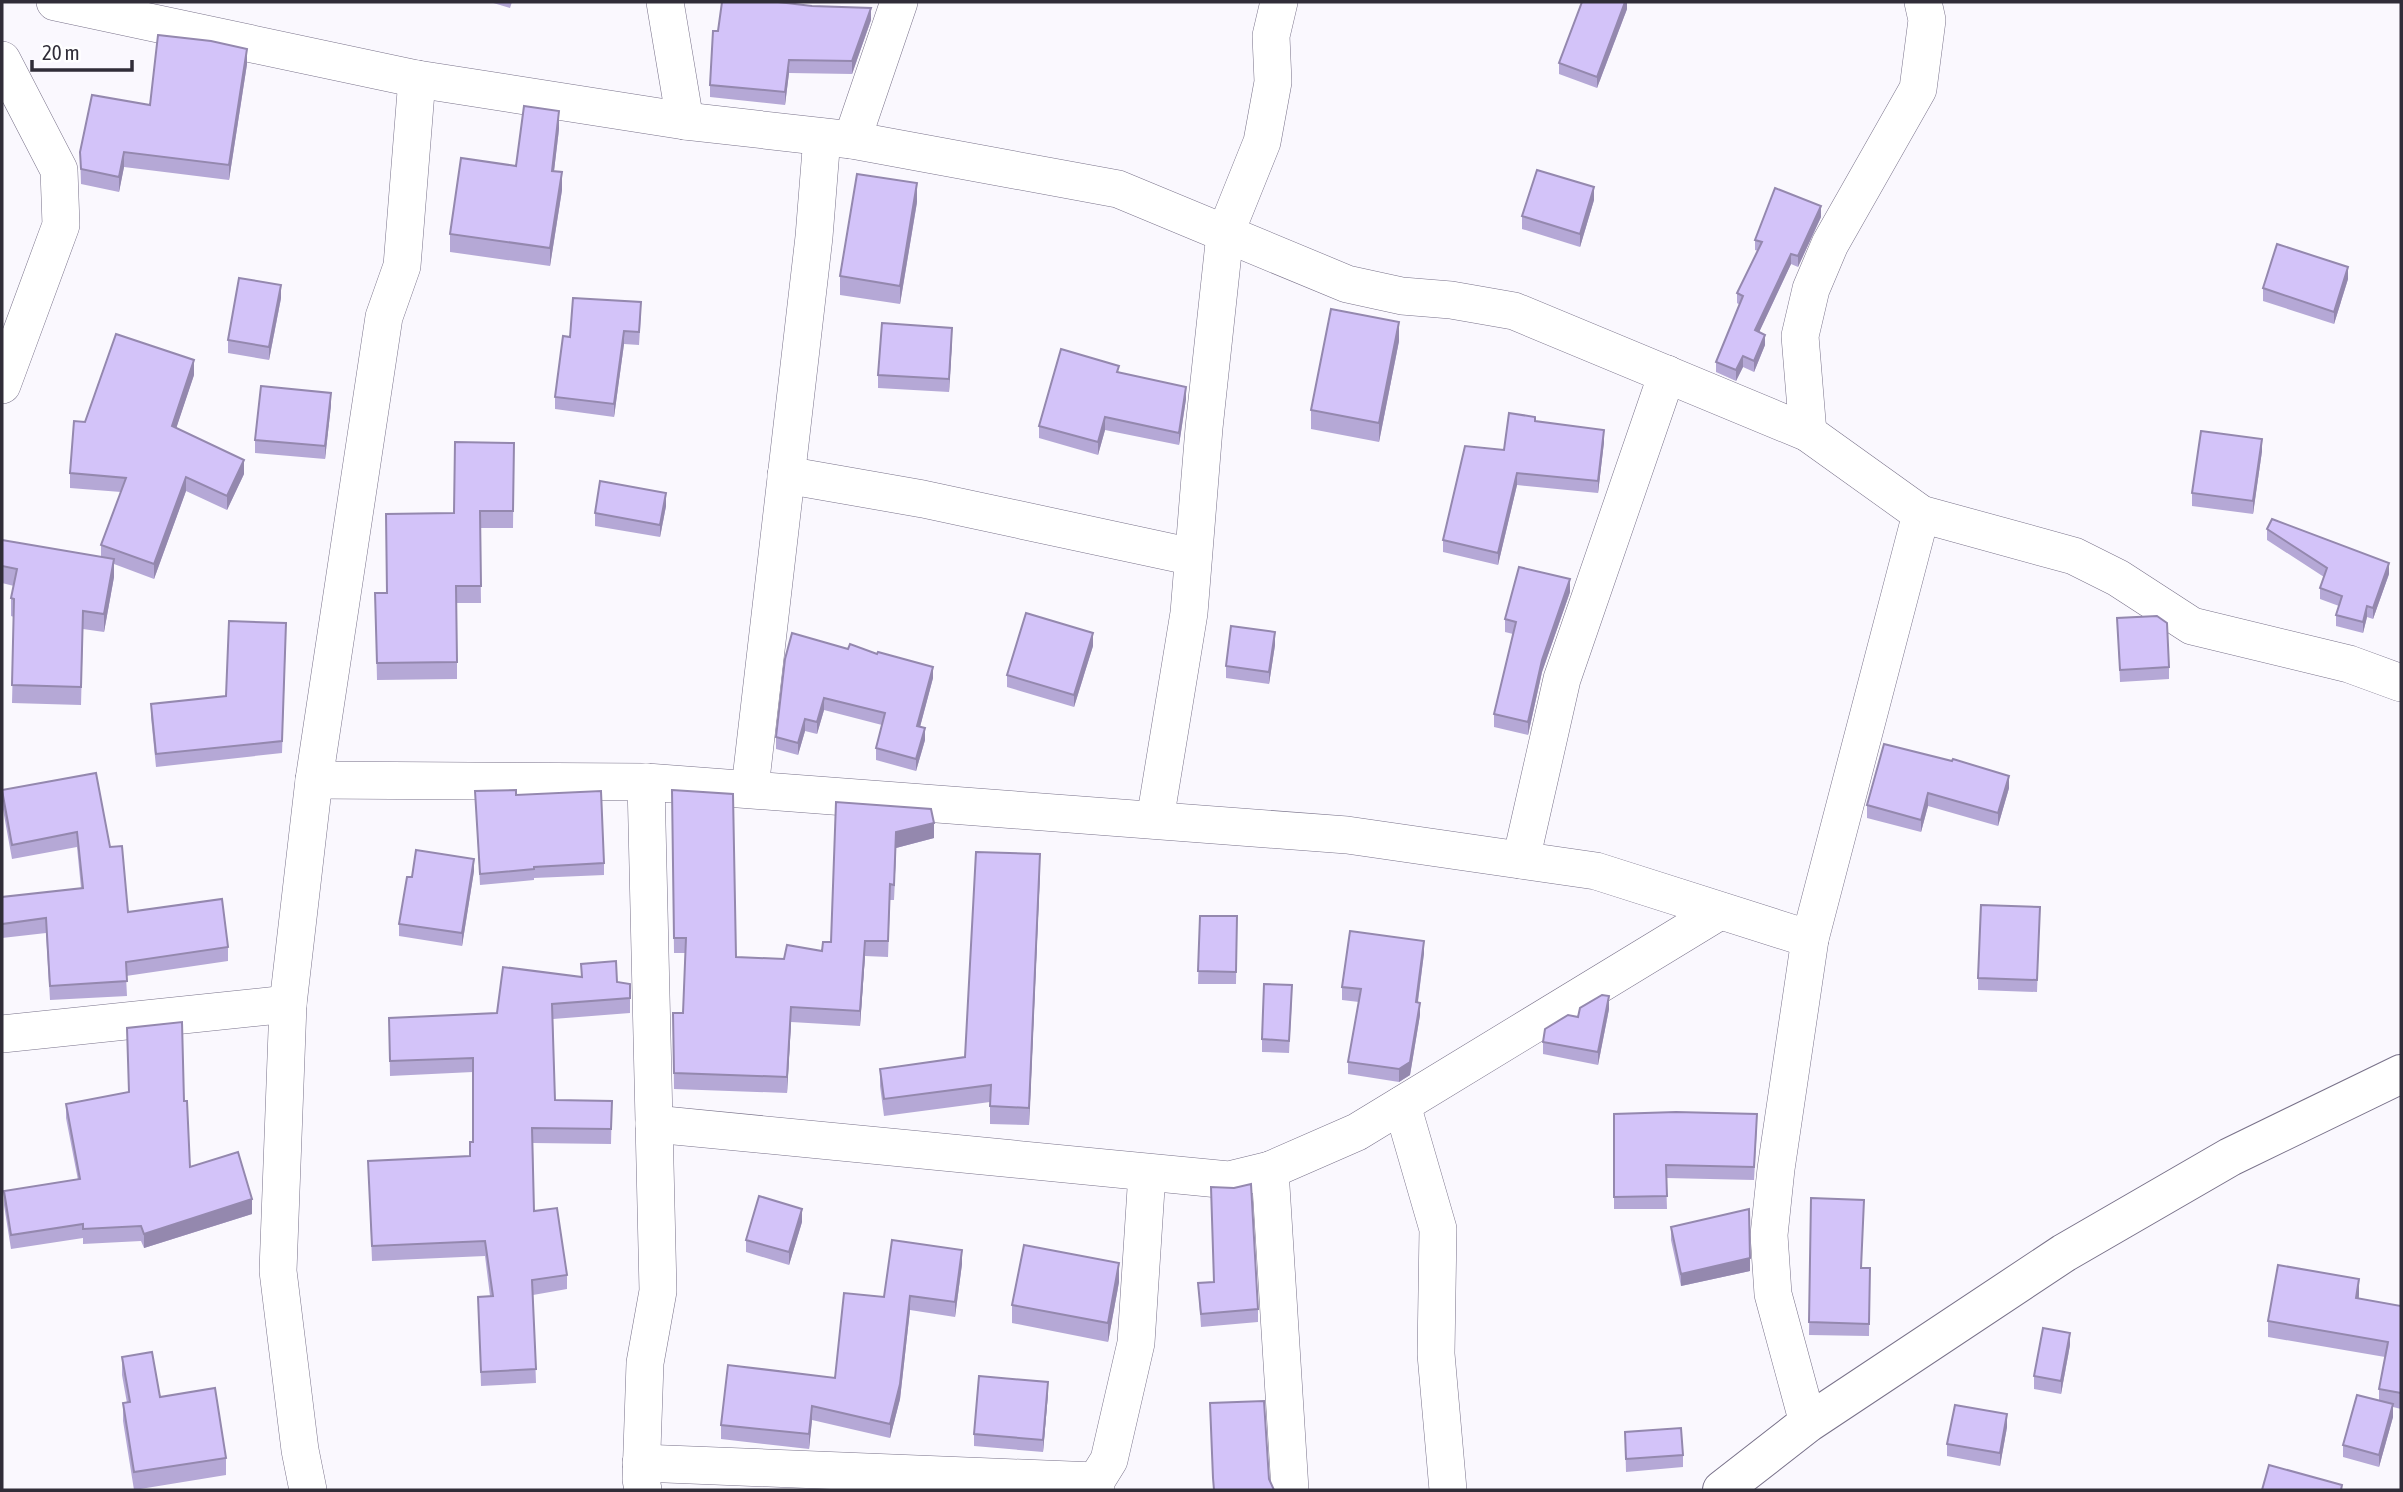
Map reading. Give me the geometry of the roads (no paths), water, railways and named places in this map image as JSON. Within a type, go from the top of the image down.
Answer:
[{"type":"street","points":[[55,2],[417,79],[685,121],[837,139],[1118,189],[1347,284],[1402,296],[1451,300],[1514,311],[1808,433],[1921,514],[2074,556],[2118,578],[2192,626],[2349,664],[2401,683]]},
{"type":"street","points":[[665,2],[685,121]]},
{"type":"street","points":[[751,771],[814,237],[837,139],[899,2]]},
{"type":"street","points":[[1155,820],[1189,613],[1204,428],[1225,234],[1262,142],[1273,82],[1271,36],[1279,2]]},
{"type":"street","points":[[1808,433],[1800,336],[1811,289],[1830,244],[1918,89],[1927,20],[1923,2]]},
{"type":"street","points":[[2,60],[59,170],[61,225],[2,385]]},
{"type":"street","points":[[308,1490],[300,1450],[278,1270],[288,1004],[314,779],[384,317],[402,266],[417,79]]},
{"type":"street","points":[[1521,860],[1562,679],[1667,374]]},
{"type":"street","points":[[786,475],[923,499],[1193,557]]},
{"type":"street","points":[[1808,1423],[1773,1294],[1769,1235],[1776,1169],[1810,939],[1921,514]]},
{"type":"street","points":[[314,779],[710,785],[751,771],[1155,820],[1347,835],[1596,871],[1810,939]]},
{"type":"street","points":[[646,782],[657,1292],[645,1363],[642,1477],[1096,1485],[1109,1460],[1136,1343],[1147,1173]]},
{"type":"street","points":[[654,1124],[1229,1180],[1270,1170],[1357,1132],[1720,911]]},
{"type":"street","points":[[2,1034],[288,1004]]},
{"type":"street","points":[[1722,1490],[1808,1423],[2064,1253],[2230,1157],[2401,1074]]},
{"type":"street","points":[[1402,1105],[1438,1229],[1436,1354],[1448,1490]]},
{"type":"street","points":[[1270,1170],[1290,1490]]}]
